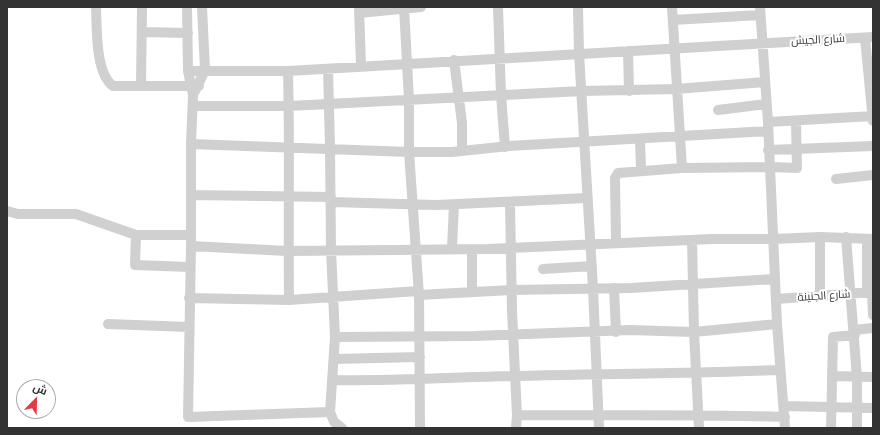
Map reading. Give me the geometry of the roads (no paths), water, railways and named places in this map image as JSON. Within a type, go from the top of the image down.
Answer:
[{"type":"street","points":[[96,7],[101,66],[106,79],[113,86],[194,89]]},
{"type":"street","points":[[142,7],[142,86]]},
{"type":"street","points":[[187,7],[188,71],[194,89],[191,144],[188,417],[330,412]]},
{"type":"street","points":[[194,89],[205,70],[202,7]]},
{"type":"street","points":[[361,66],[359,10],[421,7]]},
{"type":"street","points":[[498,7],[501,95],[505,147]]},
{"type":"street","points":[[578,7],[587,198],[594,288],[599,428]]},
{"type":"street","points":[[672,7],[682,168]]},
{"type":"street","points":[[404,8],[409,100],[409,152],[420,336],[420,428]]},
{"type":"street","points":[[673,20],[760,11],[768,127],[774,279],[785,428]]},
{"type":"street","points":[[143,32],[188,33]]},
{"type":"street","points":[[869,38],[873,122]]},
{"type":"street","name":"شارع الجيش","points":[[188,71],[288,71],[454,60],[869,38]]},
{"type":"street","points":[[628,51],[629,90]]},
{"type":"street","points":[[454,60],[462,123],[462,151]]},
{"type":"street","points":[[328,69],[330,104],[330,250],[334,297],[335,336],[330,412],[334,422],[342,428]]},
{"type":"street","points":[[288,71],[290,147],[287,250],[290,300]]},
{"type":"street","points":[[193,106],[289,106],[582,91],[676,89],[765,82]]},
{"type":"street","points":[[718,110],[766,104]]},
{"type":"street","points":[[191,144],[409,152],[462,151],[505,147],[680,137],[768,127],[796,122],[873,116]]},
{"type":"street","points":[[616,243],[615,176],[619,172],[682,168],[797,168],[796,122]]},
{"type":"street","points":[[640,140],[641,170]]},
{"type":"street","points":[[768,150],[873,146]]},
{"type":"street","points":[[836,179],[873,175]]},
{"type":"street","points":[[191,195],[289,197],[412,205],[510,203],[587,198]]},
{"type":"street","points":[[510,203],[510,247],[517,415],[516,428]]},
{"type":"street","points":[[452,248],[454,205]]},
{"type":"street","points":[[7,211],[18,214],[76,214],[136,235],[191,235]]},
{"type":"street","points":[[136,235],[135,265],[190,267]]},
{"type":"street","points":[[820,237],[820,296]]},
{"type":"street","points":[[191,246],[287,250],[415,250],[692,240],[820,237],[872,239],[870,292],[873,315]]},
{"type":"street","points":[[846,237],[857,378],[857,428]]},
{"type":"street","points":[[692,240],[694,332],[699,428]]},
{"type":"street","points":[[472,249],[472,292]]},
{"type":"street","points":[[543,269],[592,266]]},
{"type":"street","points":[[189,298],[290,300],[418,293],[614,288],[774,279]]},
{"type":"street","points":[[614,288],[616,332]]},
{"type":"street","name":"شارع الجنينة","points":[[776,299],[870,292]]},
{"type":"street","points":[[108,324],[189,327]]},
{"type":"street","points":[[335,336],[595,333],[630,330],[694,332],[777,324]]},
{"type":"street","points":[[831,428],[833,337],[873,328]]},
{"type":"street","points":[[334,358],[420,357]]},
{"type":"street","points":[[333,380],[419,380],[696,374],[780,370]]},
{"type":"street","points":[[833,376],[857,378],[873,377]]},
{"type":"street","points":[[784,406],[873,408]]},
{"type":"street","points":[[517,415],[598,416],[698,414],[785,417]]}]
